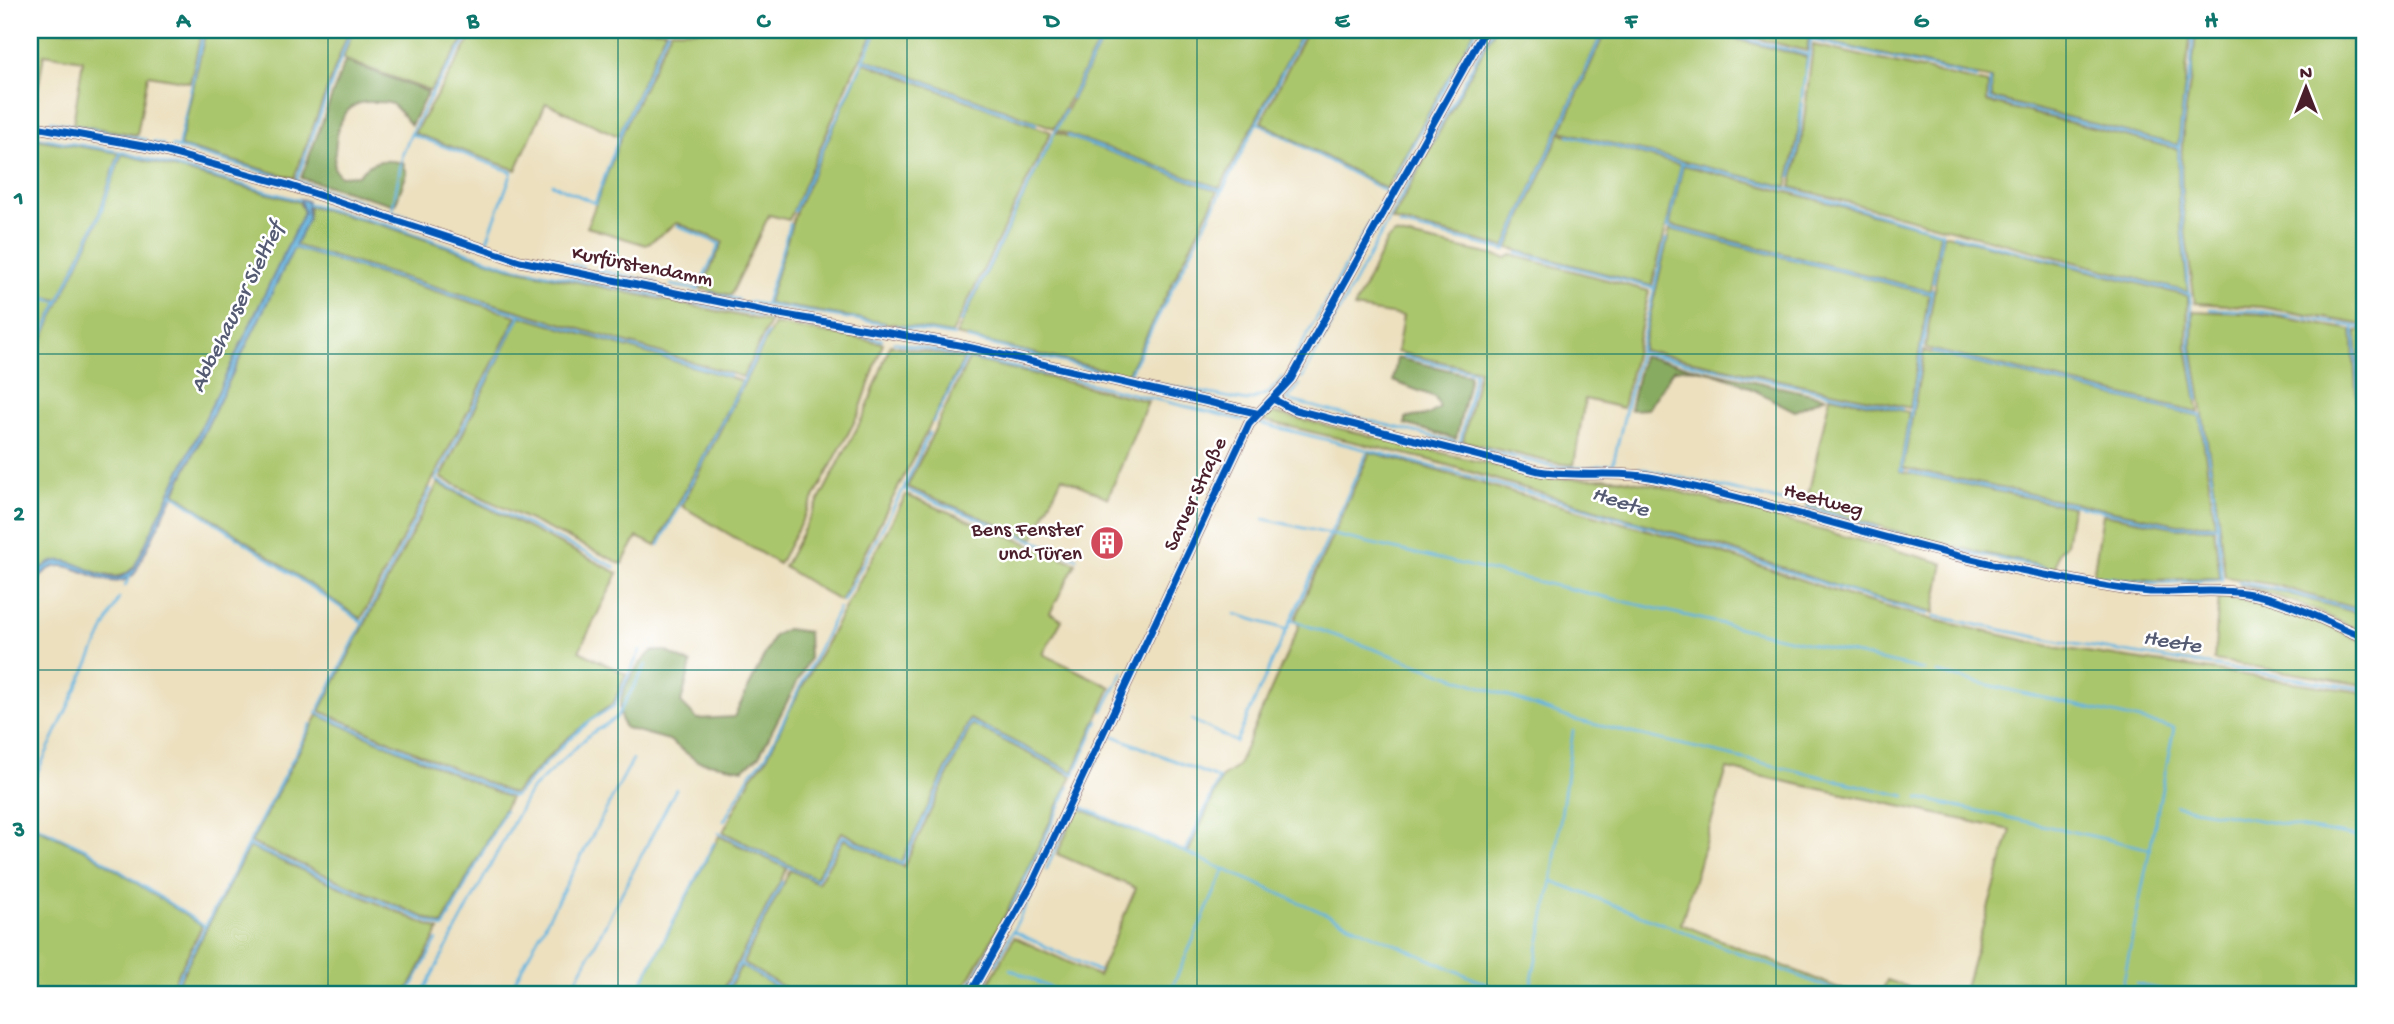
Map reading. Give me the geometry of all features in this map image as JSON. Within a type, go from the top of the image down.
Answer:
[{"type":"street","name":"Sarver Straße","points":[[970,994],[1033,882],[1256,413],[1291,379],[1335,305],[1485,30]]},
{"type":"street","name":"Kurfürstendamm","points":[[30,126],[149,147],[288,185],[520,261],[774,313],[947,343],[1256,413]]},
{"type":"street","name":"Heetweg","points":[[1273,399],[1292,409],[1539,471],[1559,475],[1619,472],[1655,478],[1798,512],[1944,555],[2150,592],[2212,590],[2247,593],[2306,610],[2364,637]]},
{"type":"green space","points":[[30,30],[202,30],[190,82],[148,75],[137,135],[73,124],[83,60],[44,54],[33,116],[30,116]]},
{"type":"green space","points":[[206,30],[349,30],[294,178],[180,146]]},
{"type":"green space","points":[[353,30],[470,30],[430,91],[343,59]]},
{"type":"green space","points":[[476,30],[666,30],[618,136],[546,103],[516,170],[414,133]]},
{"type":"green space","points":[[671,30],[871,31],[871,39],[853,72],[789,220],[769,215],[731,295],[701,289],[723,242],[677,223],[646,245],[587,227],[624,129]]},
{"type":"green space","points":[[873,30],[1105,30],[1054,128],[864,58],[875,37]]},
{"type":"green space","points":[[1108,30],[1303,30],[1220,188],[1056,130]]},
{"type":"green space","points":[[1307,30],[1475,30],[1386,189],[1261,122]]},
{"type":"green space","points":[[1494,30],[1603,30],[1505,247],[1392,220]]},
{"type":"green space","points":[[1606,30],[1699,30],[1807,57],[1797,142],[1787,187],[1561,131]]},
{"type":"green space","points":[[1723,30],[1810,30],[1807,51]]},
{"type":"green space","points":[[1815,30],[2191,30],[2178,145],[1992,98],[1991,79],[1814,39]]},
{"type":"green space","points":[[2196,30],[2251,30],[2364,41],[2364,325],[2262,307],[2195,303],[2181,167]]},
{"type":"green space","points":[[2295,30],[2364,30],[2364,37]]},
{"type":"green space","points":[[1813,45],[1988,84],[1987,102],[2178,149],[2178,201],[2188,292],[1791,187],[1801,144]]},
{"type":"green space","points":[[345,61],[428,92],[411,125],[392,104],[370,102],[350,108],[340,125],[334,168],[340,176],[358,175],[368,166],[379,162],[403,163],[407,173],[395,205],[301,178]]},
{"type":"green space","points":[[863,62],[1051,132],[952,334],[768,303],[796,211]]},
{"type":"green space","points":[[1055,132],[1218,191],[1127,375],[956,335]]},
{"type":"green space","points":[[1560,133],[1681,165],[1652,286],[1508,248]]},
{"type":"green space","points":[[30,138],[119,153],[98,216],[59,300],[30,293]]},
{"type":"green space","points":[[122,154],[299,202],[304,212],[137,562],[128,573],[117,576],[66,564],[53,564],[41,569],[30,560],[30,366],[96,226]]},
{"type":"green space","points":[[1683,165],[1940,232],[1930,291],[1670,225]]},
{"type":"green space","points":[[309,206],[385,226],[510,268],[770,322],[743,377],[294,245],[308,219]]},
{"type":"green space","points":[[1670,229],[1929,294],[1910,408],[1642,350]]},
{"type":"green space","points":[[1395,234],[1506,258],[1512,255],[1649,291],[1623,408],[1585,399],[1574,465],[1554,463],[1463,441],[1479,370],[1397,352],[1403,316],[1354,308],[1387,240]]},
{"type":"green space","points":[[1943,234],[2188,296],[2187,347],[2199,413],[1925,348]]},
{"type":"green space","points":[[293,248],[517,316],[361,619],[175,493]]},
{"type":"green space","points":[[30,296],[58,302],[30,360]]},
{"type":"green space","points":[[2193,311],[2261,314],[2352,330],[2364,512],[2364,611],[2275,585],[2225,577],[2215,491],[2192,346]]},
{"type":"green space","points":[[520,316],[742,381],[656,546],[637,537],[622,564],[441,478]]},
{"type":"green space","points":[[774,324],[883,343],[859,413],[779,564],[682,506]]},
{"type":"green space","points":[[2364,330],[2364,452],[2356,331]]},
{"type":"green space","points":[[890,345],[964,359],[840,601],[784,567],[865,413]]},
{"type":"green space","points":[[1924,351],[2200,417],[2215,524],[2178,524],[1903,468]]},
{"type":"green space","points":[[1642,356],[1825,397],[1795,411],[1722,375],[1674,369],[1648,409],[1630,410]]},
{"type":"green space","points":[[1397,358],[1470,375],[1456,439],[1405,424],[1406,418],[1428,415],[1440,408],[1435,397],[1393,381]]},
{"type":"green space","points":[[969,359],[1148,401],[1108,498],[1062,477],[1033,539],[907,487]]},
{"type":"green space","points":[[1830,396],[1909,412],[1900,471],[2072,507],[2066,545],[2058,552],[2055,569],[1933,542],[1806,505]]},
{"type":"green space","points":[[1270,412],[1551,479],[1617,478],[1658,486],[1943,563],[1934,613],[1853,592],[1720,546],[1430,460],[1257,419]]},
{"type":"green space","points":[[1370,452],[1683,540],[1852,597],[1934,620],[2059,648],[2361,692],[2364,694],[2364,994],[1963,994],[2011,830],[1727,769],[1681,924],[1853,994],[983,994],[1014,937],[1098,976],[1136,888],[1057,854],[1078,808],[1188,853],[1222,777],[1237,767],[1299,626],[1295,619]]},
{"type":"green space","points":[[438,483],[618,573],[579,651],[626,674],[614,702],[565,740],[513,794],[320,711]]},
{"type":"green space","points":[[906,495],[1076,563],[1050,613],[1062,620],[1043,654],[1111,687],[1073,772],[970,719],[901,863],[842,832],[815,878],[723,832],[752,776],[767,758],[788,713]]},
{"type":"green space","points":[[2103,514],[2179,528],[2214,528],[2220,578],[2153,580],[2093,576]]},
{"type":"green space","points":[[2239,585],[2283,592],[2364,615],[2364,632],[2300,604]]},
{"type":"green space","points":[[2219,596],[2293,610],[2364,642],[2364,685],[2214,660]]},
{"type":"green space","points":[[786,629],[808,632],[809,659],[759,756],[743,769],[697,761],[669,740],[625,728],[620,707],[625,687],[652,651],[666,651],[691,664],[681,703],[697,719],[734,717],[774,636]]},
{"type":"green space","points":[[318,715],[510,798],[442,925],[251,843]]},
{"type":"green space","points":[[972,724],[1072,776],[1008,910],[961,994],[795,994],[743,963],[790,870],[818,883],[844,839],[904,867]]},
{"type":"green space","points":[[30,825],[87,851],[202,926],[168,994],[30,994]]},
{"type":"green space","points":[[719,836],[787,868],[721,994],[636,994]]},
{"type":"green space","points":[[249,847],[439,930],[406,994],[184,994],[175,989]]},
{"type":"green space","points":[[741,966],[788,994],[726,994]]},
{"type":"green space","points":[[1887,980],[1929,994],[1881,994]]},
{"type":"water","points":[[300,199],[307,201],[308,219],[135,573],[125,580],[113,581],[63,566],[52,567],[42,575],[30,600],[35,577],[41,569],[53,562],[70,562],[114,578],[125,575],[134,568],[304,212]]},
{"type":"waterway","points":[[178,148],[204,30]]},
{"type":"waterway","points":[[351,30],[296,181],[378,207]]},
{"type":"waterway","points":[[426,222],[392,211],[403,153],[433,91],[473,30]]},
{"type":"waterway","points":[[552,184],[595,203],[623,127],[668,30]]},
{"type":"waterway","points":[[794,211],[874,37],[872,30]]},
{"type":"waterway","points":[[1071,98],[1107,30]]},
{"type":"waterway","points":[[1127,378],[1304,30]]},
{"type":"waterway","points":[[1394,179],[1476,30]]},
{"type":"waterway","points":[[1302,379],[1492,30]]},
{"type":"waterway","points":[[1400,225],[1505,250],[1604,30]]},
{"type":"waterway","points":[[1709,30],[1809,55]]},
{"type":"waterway","points":[[2193,30],[2191,69],[2186,87],[2179,147],[2180,199],[2191,309],[2190,346],[2198,400]]},
{"type":"waterway","points":[[2272,30],[2364,40]]},
{"type":"waterway","points":[[1791,177],[1799,143],[1802,94],[1812,33]]},
{"type":"waterway","points":[[1812,40],[1977,78]]},
{"type":"waterway","points":[[862,59],[1036,124]]},
{"type":"waterway","points":[[1990,80],[1990,100],[2179,147]]},
{"type":"waterway","points":[[961,322],[1065,111]]},
{"type":"waterway","points":[[30,117],[37,119]]},
{"type":"waterway","points":[[51,121],[146,140]]},
{"type":"waterway","points":[[1258,123],[1387,192]]},
{"type":"waterway","points":[[411,134],[512,172],[486,243],[515,252]]},
{"type":"waterway","points":[[1569,135],[1788,189],[1942,232],[1933,282]]},
{"type":"waterway","name":"Abbehauser Sieltief","points":[[30,136],[121,152],[299,200]]},
{"type":"waterway","points":[[1068,136],[1220,190]]},
{"type":"waterway","points":[[153,142],[164,145]]},
{"type":"waterway","points":[[172,146],[282,177]]},
{"type":"waterway","points":[[30,363],[99,216],[121,152]]},
{"type":"waterway","points":[[1682,164],[1668,227],[1931,293]]},
{"type":"waterway","name":"Heete","points":[[308,204],[388,225],[508,266],[882,340]]},
{"type":"waterway","points":[[1291,364],[1380,204]]},
{"type":"waterway","points":[[765,305],[790,224]]},
{"type":"waterway","points":[[437,226],[446,229]]},
{"type":"waterway","points":[[678,226],[720,244],[697,290]]},
{"type":"waterway","points":[[455,232],[474,239]]},
{"type":"waterway","points":[[1953,235],[2190,294]]},
{"type":"waterway","points":[[1300,384],[1287,400],[1554,467],[1582,468],[1613,464],[1666,239]]},
{"type":"waterway","points":[[290,246],[730,376]]},
{"type":"waterway","points":[[1517,253],[1653,288]]},
{"type":"waterway","points":[[527,256],[583,267]]},
{"type":"waterway","points":[[597,270],[656,282]]},
{"type":"waterway","points":[[671,285],[698,290]]},
{"type":"waterway","points":[[1904,470],[1901,470],[1932,289]]},
{"type":"waterway","points":[[710,293],[739,300]]},
{"type":"waterway","points":[[30,295],[59,302]]},
{"type":"waterway","points":[[748,302],[884,324]]},
{"type":"waterway","points":[[2210,309],[2259,311],[2364,328]]},
{"type":"waterway","points":[[520,315],[436,480],[615,567]]},
{"type":"waterway","points":[[897,326],[954,336]]},
{"type":"waterway","points":[[2354,329],[2364,474]]},
{"type":"waterway","points":[[659,545],[768,333]]},
{"type":"waterway","points":[[968,339],[1132,379]]},
{"type":"waterway","name":"Heete","points":[[894,342],[1070,379],[1243,420]]},
{"type":"waterway","points":[[1639,352],[1902,409]]},
{"type":"waterway","points":[[1933,352],[2201,416],[2214,492],[2222,580],[2155,583],[2063,572]]},
{"type":"waterway","points":[[1403,356],[1475,372],[1460,443]]},
{"type":"waterway","points":[[933,422],[967,357]]},
{"type":"waterway","points":[[1142,381],[1247,401],[1269,393],[1283,377]]},
{"type":"waterway","name":"Heete","points":[[1258,423],[1575,505],[1865,597],[1928,614]]},
{"type":"waterway","points":[[843,601],[904,488],[929,433]]},
{"type":"waterway","points":[[1192,720],[1236,742],[1368,450]]},
{"type":"waterway","points":[[1639,468],[1794,504]]},
{"type":"waterway","points":[[1911,472],[2177,526],[2216,526]]},
{"type":"waterway","points":[[431,489],[317,713],[514,797],[566,742],[591,720],[614,706],[640,651]]},
{"type":"waterway","points":[[904,489],[1077,558]]},
{"type":"waterway","points":[[173,494],[362,622]]},
{"type":"waterway","points":[[1807,507],[1877,528]]},
{"type":"waterway","points":[[1264,519],[1924,670]]},
{"type":"waterway","points":[[1890,532],[1951,549],[2054,570]]},
{"type":"waterway","points":[[30,561],[41,570]]},
{"type":"waterway","name":"Abbehauser Sieltief","points":[[125,586],[130,576]]},
{"type":"waterway","points":[[2238,582],[2284,591],[2364,613]]},
{"type":"waterway","points":[[30,788],[119,598]]},
{"type":"waterway","points":[[724,821],[750,774],[766,756],[839,608]]},
{"type":"waterway","points":[[1235,614],[1285,629]]},
{"type":"waterway","name":"Heete","points":[[1934,616],[2061,642],[2364,689]]},
{"type":"waterway","points":[[1291,620],[1575,720],[1905,796]]},
{"type":"waterway","points":[[422,994],[530,791],[589,735],[616,718],[646,665]]},
{"type":"waterway","points":[[1103,711],[1123,672]]},
{"type":"waterway","points":[[1937,673],[2174,728],[2121,994]]},
{"type":"waterway","points":[[719,833],[816,880],[843,836],[902,864],[971,722],[1074,774],[1098,721]]},
{"type":"waterway","points":[[170,994],[311,724]]},
{"type":"waterway","points":[[1529,994],[1551,885],[1573,731]]},
{"type":"waterway","points":[[1046,870],[1109,734],[1219,779],[1186,851]]},
{"type":"waterway","points":[[508,994],[633,759]]},
{"type":"waterway","points":[[971,984],[1006,919],[1069,787]]},
{"type":"waterway","points":[[569,994],[676,789]]},
{"type":"waterway","points":[[1919,798],[2151,849]]},
{"type":"waterway","points":[[1077,805],[1509,994]]},
{"type":"waterway","points":[[2176,806],[2364,838]]},
{"type":"waterway","points":[[248,845],[443,928],[505,810]]},
{"type":"waterway","points":[[30,823],[88,850],[204,926]]},
{"type":"waterway","points":[[636,994],[714,843]]},
{"type":"waterway","points":[[1169,994],[1225,869]]},
{"type":"waterway","points":[[1552,881],[1845,994]]},
{"type":"waterway","points":[[724,994],[782,882]]},
{"type":"waterway","points":[[995,965],[1031,896]]},
{"type":"waterway","points":[[1013,931],[1098,971]]},
{"type":"waterway","points":[[408,994],[437,940]]},
{"type":"waterway","points":[[740,964],[790,994]]},
{"type":"waterway","points":[[1010,969],[1063,994]]},
{"type":"waterway","points":[[978,994],[988,977]]},
{"type":"waterway","points":[[2136,984],[2182,994]]},
{"type":"cycle path","points":[[970,994],[1033,882],[1249,424],[1291,379],[1485,30]]},
{"type":"cycle path","points":[[30,126],[149,147],[288,185],[520,261],[774,313],[959,345],[1256,413]]},
{"type":"cycle path","points":[[1273,399],[1292,409],[1539,471],[1655,478],[2005,567],[2138,591],[2221,591],[2261,596],[2277,600],[2364,637]]},
{"type":"place","name":"Bens Fenster und Türen","points":[[1107,543]]}]
